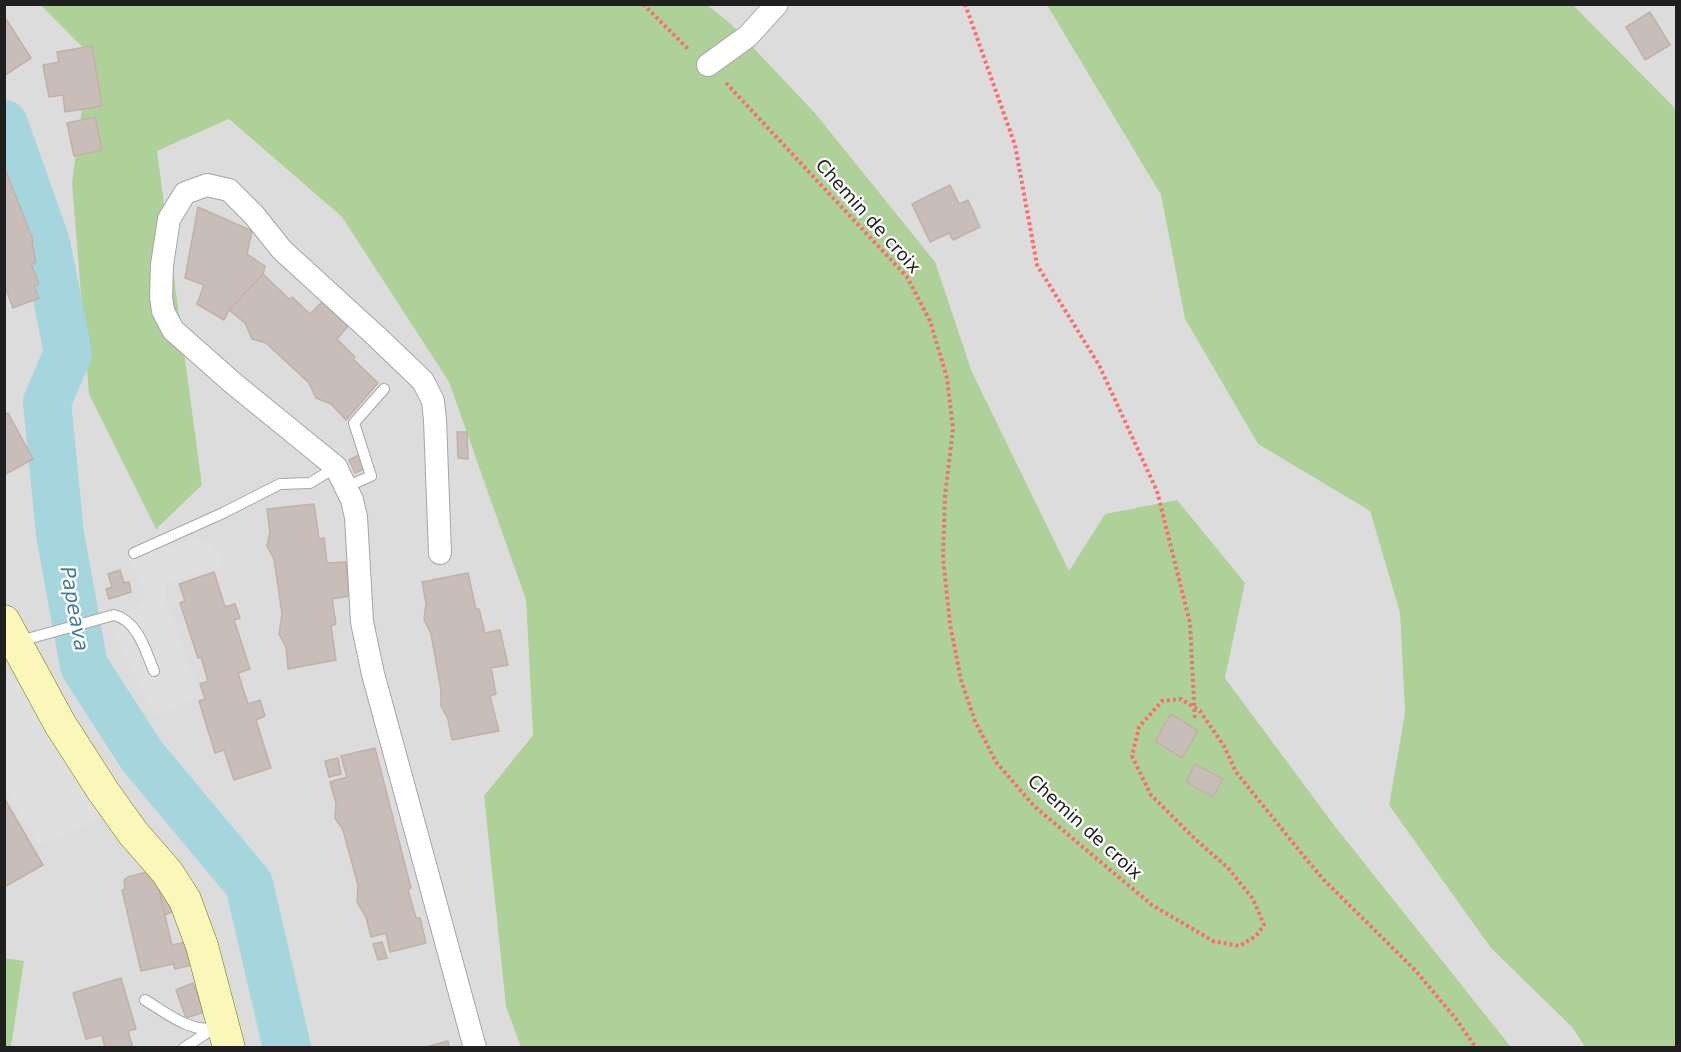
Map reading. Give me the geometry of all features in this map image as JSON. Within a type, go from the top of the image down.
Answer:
[{"type":"main road","points":[[10,632],[60,724],[103,791],[133,833],[167,872],[185,900],[202,946],[221,1034]]},
{"type":"street","points":[[708,65],[748,36],[777,4]]},
{"type":"street","points":[[440,554],[435,420],[433,401],[423,381],[282,250],[254,215],[229,190],[207,185],[185,193],[169,219],[162,265],[160,297],[174,330],[341,477],[352,500],[356,517],[362,622],[373,674],[475,1047]]},
{"type":"lane","points":[[134,553],[223,513],[280,484],[371,476],[354,423],[384,389]]},
{"type":"lane","points":[[10,632],[61,630],[114,615],[123,617],[138,633],[154,671]]},
{"type":"lane","points":[[145,1000],[192,1028],[221,1034]]},
{"type":"lane","points":[[184,1047],[221,1034]]},
{"type":"path","name":"Chemin de croix","points":[[643,4],[695,57],[708,65],[861,226],[907,277],[930,321],[947,378],[953,429],[945,496],[943,558],[950,624],[961,680],[975,721],[996,762],[1034,806],[1152,904],[1213,941],[1239,946],[1256,936],[1264,925],[1253,899],[1228,868],[1151,795],[1132,756],[1139,727],[1162,701],[1181,699],[1194,708]]},
{"type":"path","points":[[965,4],[1015,145],[1038,265],[1100,365],[1157,491],[1190,623],[1195,721]]},
{"type":"path","points":[[1194,708],[1200,711],[1224,746],[1236,772],[1306,859],[1324,880],[1415,970],[1476,1047]]},
{"type":"shaded area","points":[[41,4],[89,54],[155,528],[202,485],[157,151],[229,119],[342,217],[449,382],[526,600],[533,735],[484,797],[506,1007],[521,1047],[11,1047],[24,961],[5,958],[4,5]]},
{"type":"shaded area","points":[[707,5],[1047,5],[1161,195],[1185,319],[1258,444],[1370,511],[1400,613],[1405,713],[1389,805],[1572,1027],[1585,1047],[1511,1047],[1334,825],[1225,678],[1245,583],[1105,514],[1069,572],[972,372],[934,262],[815,113],[730,23]]},
{"type":"shaded area","points":[[1573,5],[1676,5],[1676,109]]},
{"type":"shaded area","points":[[193,539],[210,541],[222,558],[222,566],[167,583],[165,600],[201,696],[155,716],[107,619],[136,607],[147,593],[128,558]]},
{"type":"shaded area","points":[[13,675],[104,817],[39,845],[5,789],[5,676]]},
{"type":"green space","points":[[41,5],[707,5],[730,23],[815,113],[935,262],[972,372],[1069,571],[1105,514],[1177,500],[1245,583],[1225,678],[1334,825],[1511,1047],[521,1047],[506,1007],[484,796],[533,735],[526,600],[449,382],[342,217],[229,119],[157,151],[202,485],[156,529],[89,394],[72,183],[89,54]]},
{"type":"green space","points":[[1047,5],[1573,5],[1676,109],[1676,1047],[1585,1047],[1572,1027],[1491,948],[1389,805],[1405,713],[1400,613],[1370,511],[1258,444],[1185,319],[1161,195]]},
{"type":"green space","points":[[5,958],[24,961],[11,1047],[5,1047]]},
{"type":"building","points":[[1650,12],[1670,45],[1645,60],[1626,27]]},
{"type":"building","points":[[4,16],[31,58],[5,75],[4,74]]},
{"type":"building","points":[[92,46],[102,106],[65,112],[63,95],[49,97],[43,65],[59,62],[57,52]]},
{"type":"building","points":[[95,117],[102,150],[74,156],[67,123]]},
{"type":"building","points":[[5,169],[33,240],[36,262],[31,264],[39,284],[34,286],[39,298],[13,308],[4,284]]},
{"type":"building","points":[[950,185],[959,204],[968,200],[980,227],[953,240],[949,233],[930,242],[912,204]]},
{"type":"building","points":[[198,207],[252,231],[247,254],[265,266],[263,274],[229,310],[224,320],[197,304],[204,285],[185,278]]},
{"type":"building","points":[[263,274],[289,299],[292,297],[310,314],[322,302],[348,326],[337,339],[355,357],[353,359],[378,383],[346,420],[331,404],[316,398],[309,383],[266,343],[252,339],[245,323],[229,310]]},
{"type":"building","points":[[8,413],[33,459],[4,475],[4,415]]},
{"type":"building","points":[[457,432],[467,432],[468,459],[458,458]]},
{"type":"building","points":[[359,455],[366,468],[355,473],[349,460]]},
{"type":"building","points":[[314,504],[319,539],[324,538],[327,563],[346,562],[349,596],[332,599],[336,624],[331,626],[336,660],[288,669],[286,647],[279,634],[282,614],[274,559],[267,546],[270,532],[267,509]]},
{"type":"building","points":[[120,570],[124,583],[129,582],[131,592],[109,599],[106,589],[112,587],[108,574]]},
{"type":"building","points":[[214,572],[225,607],[235,604],[240,618],[234,620],[250,669],[238,673],[248,704],[260,700],[265,716],[256,720],[271,768],[234,780],[224,750],[215,753],[199,701],[205,699],[200,684],[208,681],[180,603],[185,601],[179,584]]},
{"type":"building","points":[[468,573],[476,609],[479,609],[485,633],[500,630],[508,665],[491,668],[496,694],[490,696],[499,731],[452,740],[448,719],[441,706],[441,690],[431,634],[424,619],[426,603],[422,582]]},
{"type":"building","points":[[1171,714],[1198,731],[1182,758],[1155,741]]},
{"type":"building","points":[[375,748],[411,888],[408,890],[416,918],[420,918],[426,943],[390,952],[386,933],[371,937],[366,917],[357,902],[358,885],[343,830],[335,818],[336,803],[330,782],[347,777],[341,756]]},
{"type":"building","points":[[338,758],[341,774],[329,777],[325,761]]},
{"type":"building","points":[[1195,764],[1223,779],[1213,797],[1186,782]]},
{"type":"building","points":[[4,798],[43,865],[4,887]]},
{"type":"building","points":[[154,870],[172,945],[190,941],[196,964],[175,969],[173,964],[141,971],[122,890],[125,890],[124,880],[128,877]]},
{"type":"building","points":[[168,887],[177,909],[165,915],[159,891]]},
{"type":"building","points":[[382,942],[387,958],[378,960],[373,944]]},
{"type":"building","points":[[121,978],[136,1029],[128,1031],[133,1048],[105,1048],[102,1035],[86,1039],[73,993]]},
{"type":"building","points":[[193,983],[204,1012],[186,1018],[176,990]]},
{"type":"building","points":[[448,1041],[449,1048],[422,1048]]},
{"type":"waterway","name":"Papeava","points":[[4,124],[46,243],[68,353],[47,402],[60,534],[84,666],[142,756],[249,884],[287,1048]]}]
